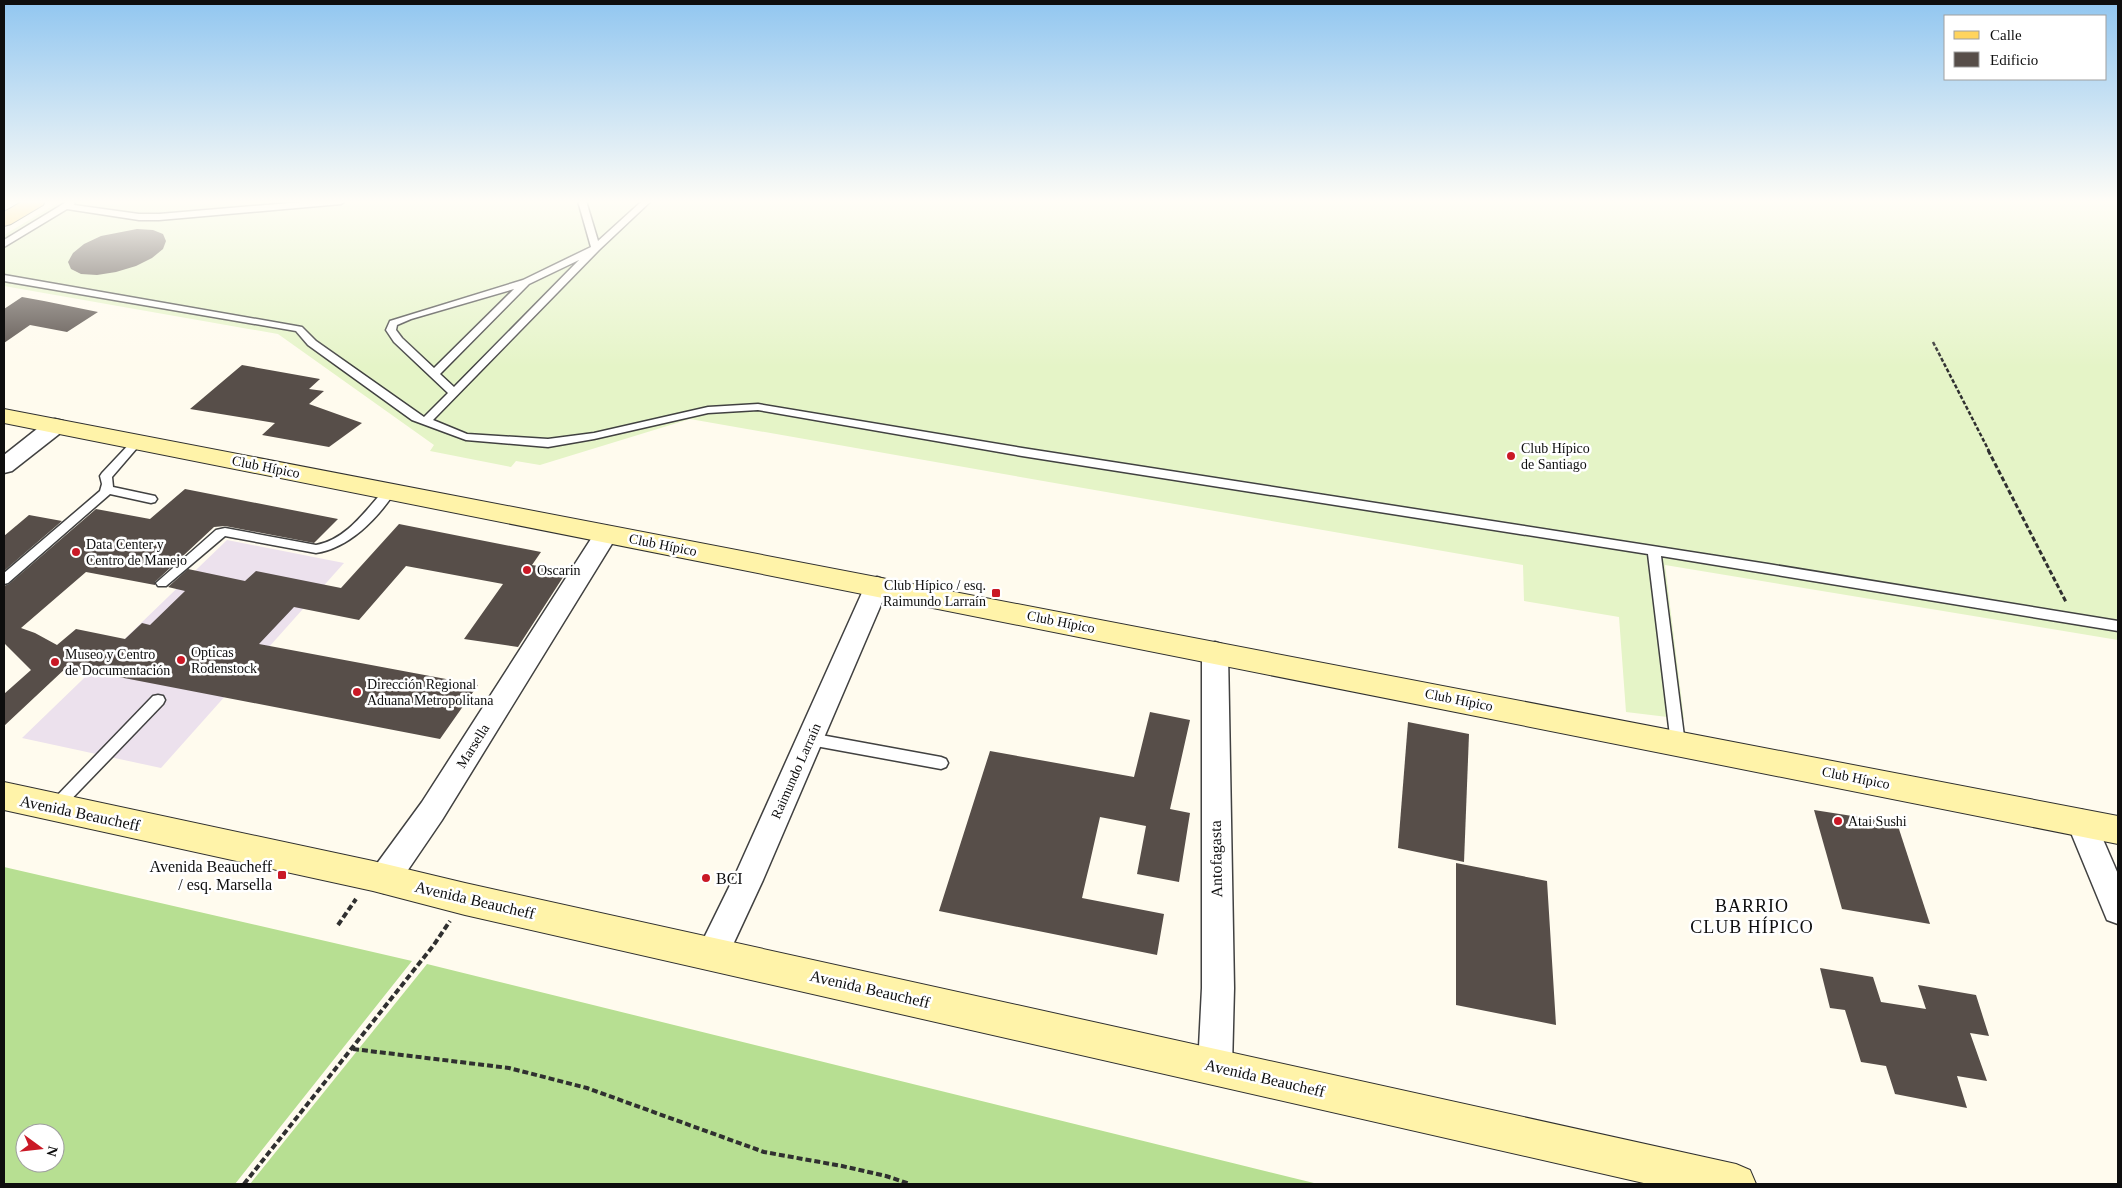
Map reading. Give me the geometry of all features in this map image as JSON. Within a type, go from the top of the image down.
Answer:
[{"type":"main road","name":"Club Hípico","points":[[4,416],[2118,830]]},
{"type":"main road","name":"Avenida Beaucheff","points":[[4,796],[384,879],[464,899],[712,953],[1736,1184]]},
{"type":"street","points":[[4,466],[55,426]]},
{"type":"street","name":"Marsella","points":[[384,879],[432,811],[606,534]]},
{"type":"street","name":"Raimundo Larraín","points":[[712,953],[748,880],[877,586]]},
{"type":"street","name":"Antofagasta","points":[[1214,652],[1218,988],[1216,1067]]},
{"type":"street","points":[[2082,823],[2118,910]]},
{"type":"lane","points":[[454,392],[398,340],[391,330],[393,324],[408,317],[526,282],[579,256]]},
{"type":"lane","points":[[426,421],[588,256]]},
{"type":"lane","points":[[4,278],[298,329],[312,343],[416,418],[466,437],[548,443],[594,436],[708,410],[758,408],[1032,453],[1654,550],[2118,626]]},
{"type":"lane","points":[[434,374],[526,282]]},
{"type":"lane","points":[[4,580],[107,490],[106,476],[138,441]]},
{"type":"lane","points":[[107,490],[151,499]]},
{"type":"lane","points":[[162,583],[220,533],[226,532],[316,550],[326,549],[339,543],[389,492]]},
{"type":"lane","points":[[1654,550],[1678,744]]},
{"type":"lane","points":[[54,808],[158,700]]},
{"type":"lane","points":[[810,739],[942,763]]},
{"type":"path","points":[[1934,342],[2074,618]]},
{"type":"path","points":[[244,1184],[433,946],[464,899]]},
{"type":"path","points":[[353,1049],[509,1068],[587,1088],[764,1152],[860,1170],[910,1184]]},
{"type":"shaded area","points":[[227,540],[344,563],[161,768],[22,738]]},
{"type":"green space","name":"Club Hípico de Santiago","points":[[4,256],[2118,256],[2118,640],[1665,565],[1684,719],[1626,712],[1619,617],[1524,601],[1523,565],[690,419],[540,465],[516,461],[511,467],[430,451],[434,445],[278,334],[4,286]]},
{"type":"green space","points":[[4,867],[412,961],[235,1184],[4,1184]]},
{"type":"green space","points":[[427,964],[1318,1184],[250,1184]]},
{"type":"building","points":[[71,256],[154,256],[136,266],[97,275],[81,274],[71,269],[68,262]]},
{"type":"building","points":[[22,297],[98,312],[67,332],[30,325],[4,343],[4,309]]},
{"type":"building","points":[[242,365],[320,379],[309,389],[324,391],[309,404],[362,423],[329,447],[262,435],[275,423],[190,409]]},
{"type":"building","points":[[185,489],[338,519],[314,543],[225,526],[214,527],[155,582],[155,585],[86,572],[21,628],[57,645],[76,629],[125,639],[142,623],[150,625],[185,591],[168,587],[188,569],[245,581],[256,571],[341,588],[399,524],[541,552],[532,565],[567,571],[518,647],[464,639],[503,584],[406,566],[359,620],[294,607],[259,644],[478,685],[440,739],[67,667],[4,726],[4,694],[31,670],[4,643],[4,586],[9,584],[96,509],[150,519]]},
{"type":"building","points":[[29,515],[62,521],[4,571],[4,536]]},
{"type":"building","points":[[1150,712],[1190,720],[1170,809],[1190,813],[1179,882],[1137,874],[1146,826],[1100,817],[1082,898],[1164,914],[1157,955],[939,911],[990,751],[1134,777]]},
{"type":"building","points":[[1408,722],[1469,734],[1464,862],[1398,848]]},
{"type":"building","points":[[1814,810],[1897,823],[1930,924],[1842,909]]},
{"type":"building","points":[[1456,863],[1547,881],[1556,1025],[1456,1005]]},
{"type":"building","points":[[1820,968],[1873,977],[1881,1002],[1926,1009],[1918,985],[1976,995],[1989,1036],[1970,1033],[1987,1081],[1957,1076],[1967,1108],[1895,1094],[1886,1066],[1861,1062],[1845,1010],[1830,1008]]},
{"type":"place","name":"Club Hípico de Santiago","points":[[1511,456]]},
{"type":"place","name":"Data Center y Centro de Manejo","points":[[76,552]]},
{"type":"place","name":"Oscarin","points":[[527,570]]},
{"type":"place","name":"Club Hípico / esq. Raimundo Larraín","points":[[996,593]]},
{"type":"place","name":"Opticas Rodenstock","points":[[181,660]]},
{"type":"place","name":"Museo y Centro de Documentación","points":[[55,662]]},
{"type":"place","name":"Dirección Regional Aduana Metropolitana","points":[[357,692]]},
{"type":"place","name":"Atai Sushi","points":[[1838,821]]},
{"type":"place","name":"Avenida Beaucheff / esq. Marsella","points":[[282,875]]},
{"type":"place","name":"BCI","points":[[706,878]]},
{"type":"district","name":"BARRIO CLUB HÍPICO","points":[[1752,916]]}]
